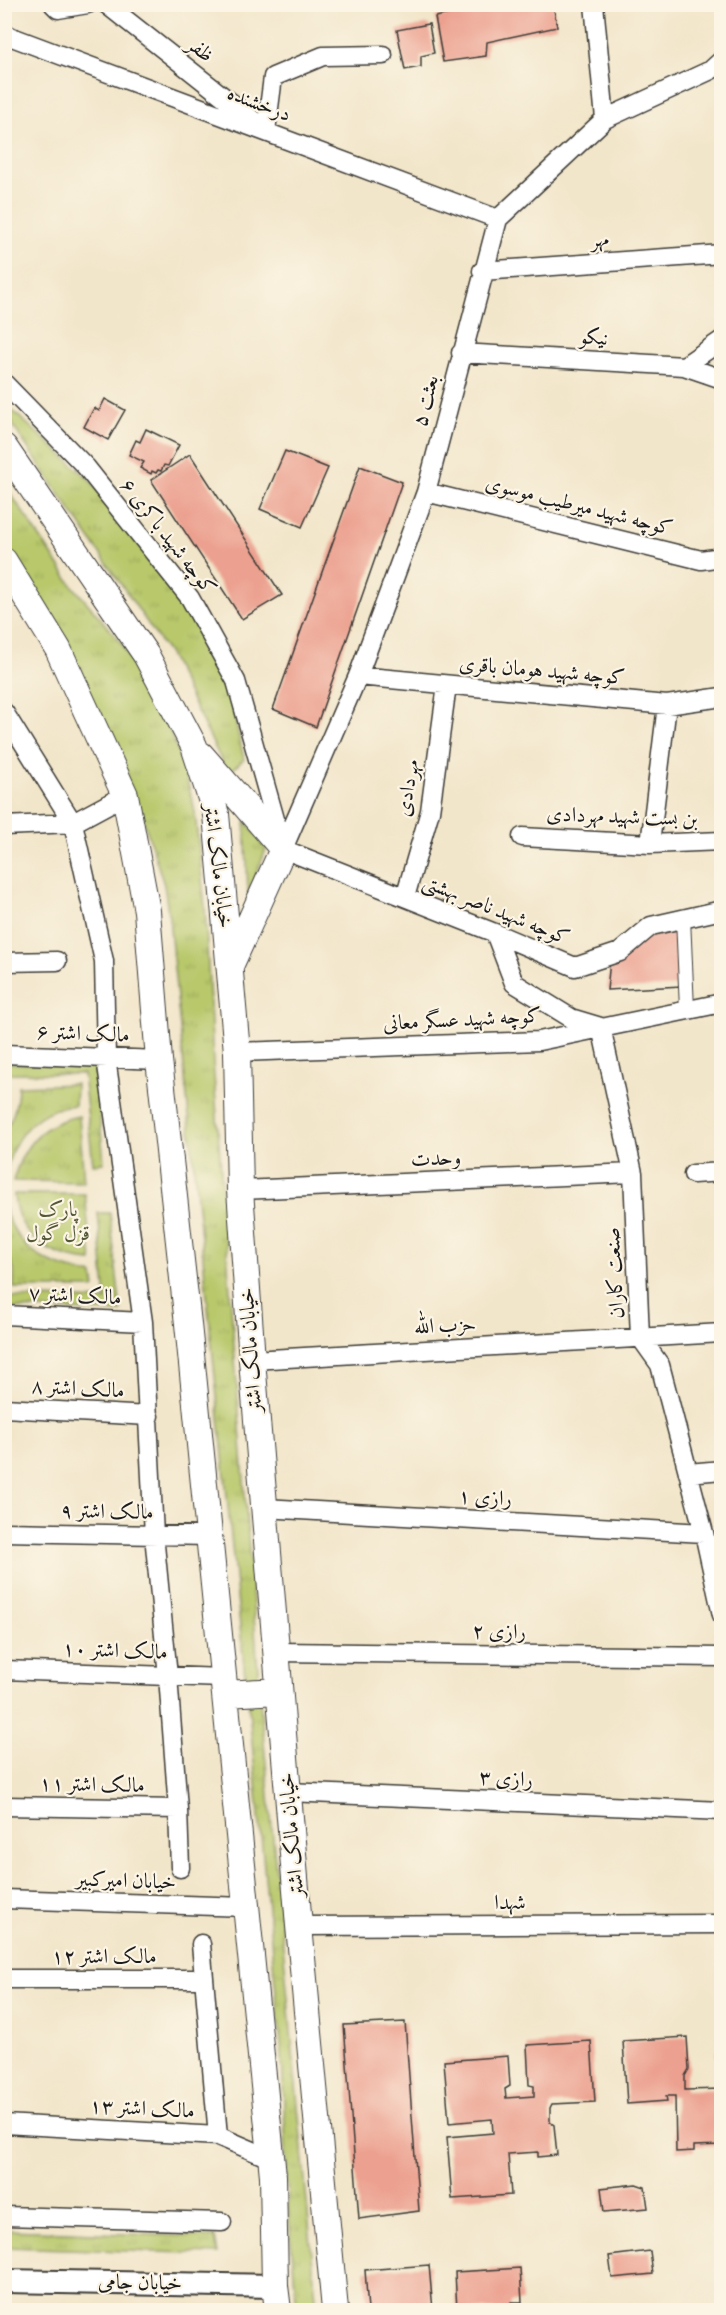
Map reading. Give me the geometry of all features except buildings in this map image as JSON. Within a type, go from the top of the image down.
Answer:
[{"type":"main road","name":"خیابان مالک اشتر","points":[[4,447],[146,655],[194,746],[216,814],[237,1052],[240,1190],[252,1360],[299,1926],[334,2310]]},
{"type":"main road","points":[[4,561],[58,649],[124,795],[147,911],[159,1059],[272,2158],[277,2298]]},
{"type":"main road","points":[[194,746],[283,849],[229,967]]},
{"type":"main road","points":[[224,1686],[279,1691]]},
{"type":"street","points":[[53,4],[58,9],[88,4]]},
{"type":"street","name":"ظفر","points":[[106,4],[266,130]]},
{"type":"street","points":[[594,4],[604,119]]},
{"type":"street","name":"درخشنده","points":[[4,34],[266,130],[498,219]]},
{"type":"street","points":[[266,130],[273,76],[322,56],[383,55]]},
{"type":"street","name":"بعثت ۵","points":[[283,849],[358,676],[426,492],[482,271],[498,219],[604,119],[711,70],[722,60]]},
{"type":"street","name":"مهر","points":[[482,271],[722,254]]},
{"type":"street","points":[[684,366],[722,340]]},
{"type":"street","name":"نیکو","points":[[461,353],[684,366],[722,379]]},
{"type":"street","name":"کوچه شهید باکری ۶","points":[[4,383],[86,467],[190,598],[236,681],[283,849]]},
{"type":"street","name":"کوچه شهید میرطیب موسوی","points":[[426,492],[701,560],[722,556]]},
{"type":"street","name":"کوچه شهید هومان باقری","points":[[358,676],[667,705],[722,698]]},
{"type":"street","name":"مهردادی","points":[[405,897],[430,811],[447,685]]},
{"type":"street","points":[[650,844],[667,705]]},
{"type":"street","points":[[4,712],[73,823],[104,961],[106,1058],[143,1322],[154,1535],[168,1676],[180,1868]]},
{"type":"street","points":[[4,826],[73,823],[124,795]]},
{"type":"street","name":"بن بست شهید مهردادی","points":[[522,837],[650,844],[722,842]]},
{"type":"street","name":"کوچه شهید ناصر بهشتی","points":[[283,849],[575,967],[620,952],[651,926],[722,910]]},
{"type":"street","points":[[683,918],[687,1009]]},
{"type":"street","points":[[495,933],[513,984],[571,1018],[601,1027]]},
{"type":"street","points":[[4,962],[57,961]]},
{"type":"street","name":"کوچه شهید عسگر معانی","points":[[237,1052],[539,1041],[722,1003]]},
{"type":"street","name":"صنعت کاران","points":[[601,1027],[633,1173],[640,1337],[660,1365],[719,1591],[722,1615]]},
{"type":"street","name":"مالک اشتر ۶","points":[[4,1054],[159,1059]]},
{"type":"street","points":[[693,1174],[722,1172]]},
{"type":"street","name":"وحدت","points":[[240,1190],[633,1173]]},
{"type":"street","name":"مالک اشتر ۷","points":[[4,1315],[143,1322]]},
{"type":"street","name":"حزب الله","points":[[252,1360],[722,1332]]},
{"type":"street","name":"مالک اشتر ۸","points":[[4,1408],[148,1416]]},
{"type":"street","points":[[688,1473],[722,1470]]},
{"type":"street","name":"رازی ۱","points":[[264,1508],[704,1533]]},
{"type":"street","name":"مالک اشتر ۹","points":[[4,1532],[209,1536]]},
{"type":"street","name":"رازی ۲","points":[[276,1652],[722,1658]]},
{"type":"street","name":"مالک اشتر ۱۰","points":[[4,1670],[168,1676],[224,1686]]},
{"type":"street","name":"رازی ۳","points":[[288,1792],[722,1811]]},
{"type":"street","name":"مالک اشتر ۱۱","points":[[4,1806],[178,1809]]},
{"type":"street","name":"خیابان امیرکبیر","points":[[4,1899],[246,1907]]},
{"type":"street","name":"شهدا","points":[[299,1926],[722,1924]]},
{"type":"street","points":[[201,1944],[218,2136]]},
{"type":"street","name":"مالک اشتر ۱۲","points":[[4,1979],[204,1979]]},
{"type":"street","name":"مالک اشتر ۱۳","points":[[4,2124],[218,2136],[272,2158]]},
{"type":"street","points":[[4,2216],[222,2222]]},
{"type":"street","name":"خیابان جامی","points":[[4,2281],[277,2298]]},
{"type":"green space","points":[[5,404],[89,479],[188,607],[226,680],[244,759],[228,774],[170,656],[15,429]]},
{"type":"green space","points":[[4,484],[72,585],[119,640],[163,713],[184,768],[195,812],[205,907],[213,1062],[259,1684],[246,1686],[164,885],[141,812],[47,621],[5,545]]},
{"type":"green space","points":[[245,821],[267,847],[248,894]]},
{"type":"green space","name":"پارک قزل گول","points":[[5,1063],[95,1065],[104,1163],[93,1164],[83,1074],[5,1073]]},
{"type":"green space","name":"پارک قزل گول","points":[[76,1084],[75,1105],[56,1109],[31,1124],[18,1140],[5,1170],[5,1129],[15,1109],[18,1086]]},
{"type":"green space","name":"پارک قزل گول","points":[[79,1116],[84,1182],[13,1181],[28,1146],[44,1130],[66,1119]]},
{"type":"green space","name":"پارک قزل گول","points":[[14,1194],[85,1194],[92,1261],[63,1255],[39,1243],[22,1223]]},
{"type":"green space","name":"پارک قزل گول","points":[[5,1209],[11,1225],[28,1248],[50,1262],[93,1275],[95,1288],[14,1288],[14,1270],[5,1244]]},
{"type":"green space","name":"پارک قزل گول","points":[[98,1213],[110,1213],[121,1312],[5,1308],[5,1297],[106,1300]]},
{"type":"green space","points":[[260,1699],[317,2310],[297,2310],[288,2204],[282,2055],[248,1700]]},
{"type":"green space","points":[[5,2230],[215,2237],[218,2254],[5,2247]]}]
